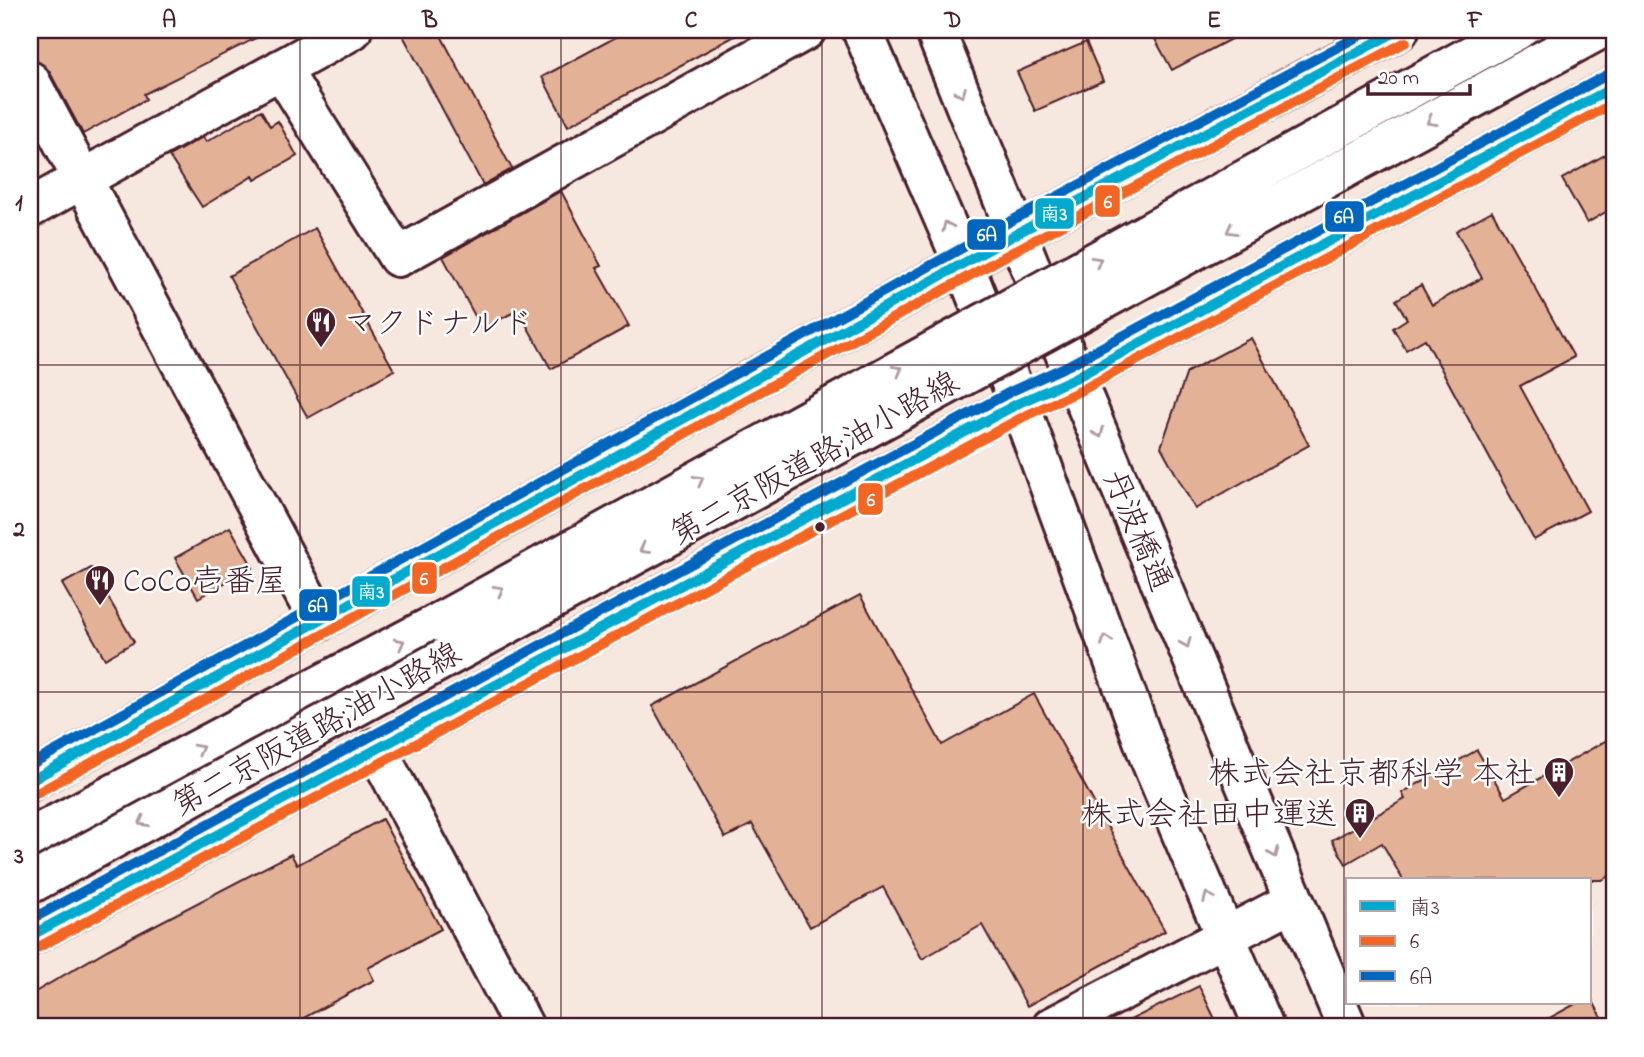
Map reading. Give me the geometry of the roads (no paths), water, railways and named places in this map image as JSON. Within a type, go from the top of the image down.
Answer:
[{"type":"main road","points":[[30,208],[352,30]]},
{"type":"main road","name":"丹波橋通","points":[[862,30],[964,265],[1019,403],[1150,759],[1264,1027]]},
{"type":"main road","name":"丹波橋通","points":[[935,30],[1075,378],[1347,1027]]},
{"type":"main road","points":[[30,781],[1018,233],[1399,30]]},
{"type":"main road","name":"第二京阪道路;油小路線","points":[[30,838],[440,622],[1517,30]]},
{"type":"main road","name":"第二京阪道路;油小路線","points":[[30,884],[1599,30]]},
{"type":"main road","points":[[281,69],[398,257],[798,32]]},
{"type":"main road","points":[[30,81],[319,621]]},
{"type":"main road","points":[[30,936],[1019,403],[1075,378],[1614,87]]},
{"type":"main road","points":[[376,748],[524,1027]]},
{"type":"main road","points":[[1052,1027],[1294,901]]},
{"type":"place","name":"マクドナルド","points":[[321,349]]},
{"type":"place","name":"CoCo壱番屋","points":[[100,607]]},
{"type":"place","name":"株式会社京都科学 本社","points":[[1559,799]]},
{"type":"place","name":"株式会社田中運送","points":[[1360,840]]}]
